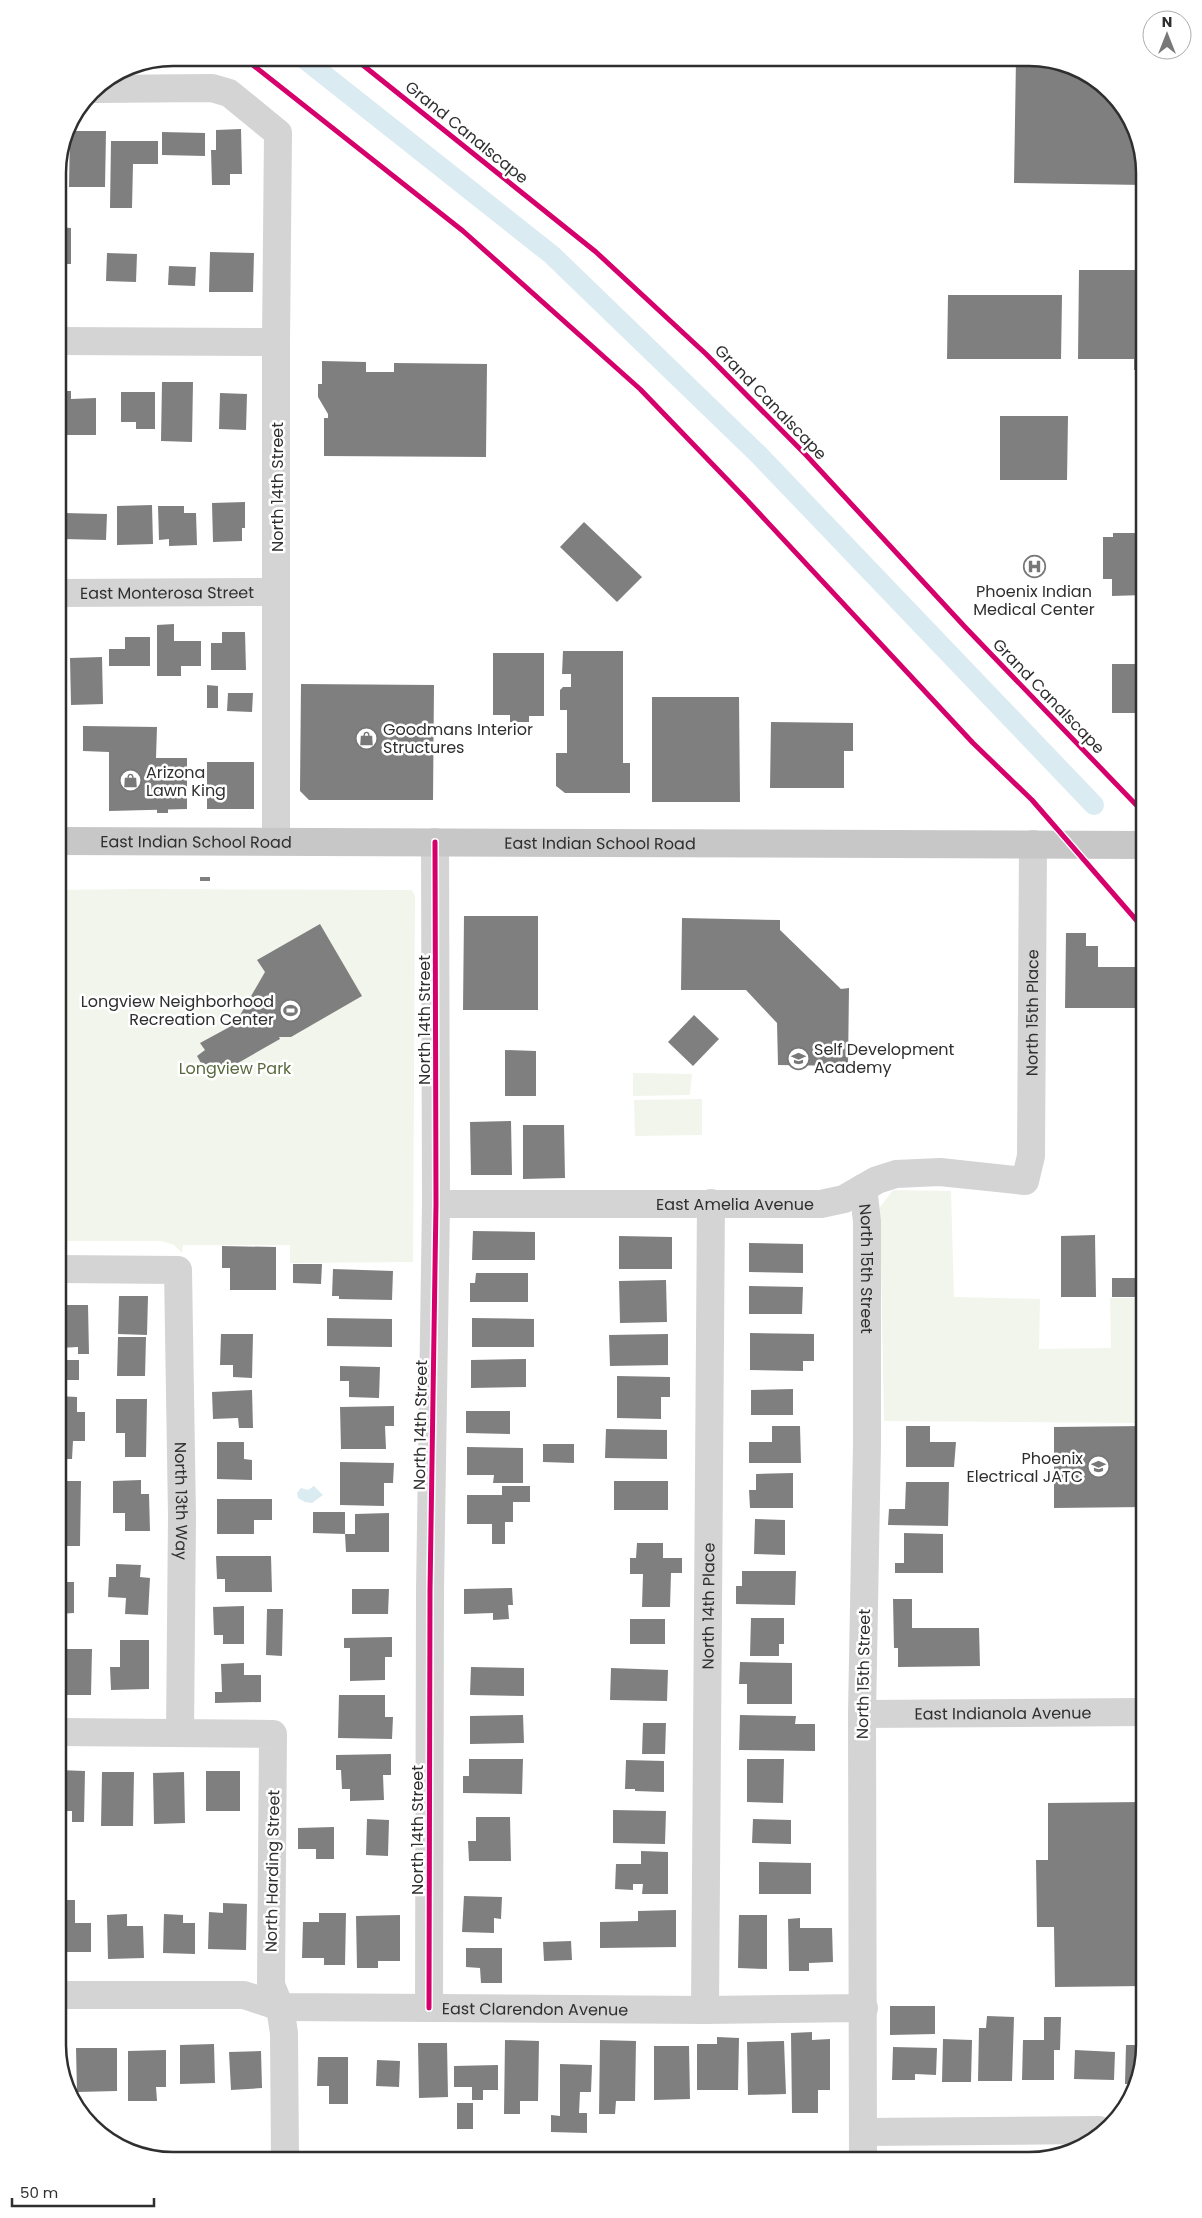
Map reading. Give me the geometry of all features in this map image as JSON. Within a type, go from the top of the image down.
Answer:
[{"type":"main road","name":"East Indian School Road","points":[[66,841],[1136,845]]},
{"type":"street","name":"North 14th Street","points":[[107,89],[212,88],[229,93],[278,133],[276,841]]},
{"type":"street","points":[[66,342],[276,342]]},
{"type":"street","name":"East Monterosa Street","points":[[66,593],[276,592]]},
{"type":"street","name":"North 14th Street","points":[[429,2008],[430,1591],[436,1204],[435,842]]},
{"type":"street","name":"North 15th Place","points":[[1026,1180],[1031,1156],[1033,844]]},
{"type":"street","name":"East Amelia Avenue","points":[[436,1204],[821,1204],[844,1199],[877,1180],[896,1174],[940,1172],[1026,1180]]},
{"type":"street","name":"North 15th Street","points":[[863,1188],[867,1220],[867,1443],[862,1714],[863,2152]]},
{"type":"street","name":"North 14th Place","points":[[705,2010],[711,1203]]},
{"type":"street","name":"North 13th Way","points":[[66,1269],[178,1270],[182,1516],[180,1733]]},
{"type":"street","name":"East Indianola Avenue","points":[[862,1714],[1136,1712]]},
{"type":"street","points":[[66,1732],[180,1733]]},
{"type":"street","name":"North Harding Street","points":[[180,1733],[273,1734],[271,1985],[280,2007]]},
{"type":"street","name":"East Clarendon Avenue","points":[[66,1995],[244,1995],[280,2007],[705,2010],[864,2008]]},
{"type":"street","points":[[280,2007],[284,2033],[285,2152]]},
{"type":"street","points":[[863,2132],[1093,2130]]},
{"type":"green space","name":"Longview Park","points":[[66,890],[412,890],[415,896],[413,1262],[290,1263],[290,1245],[183,1245],[182,1253],[174,1245],[161,1241],[66,1241]]},
{"type":"green space","points":[[633,1073],[692,1074],[690,1095],[633,1096]]},
{"type":"green space","points":[[702,1099],[702,1135],[635,1136],[634,1100]]},
{"type":"green space","points":[[893,1190],[951,1191],[954,1297],[1040,1299],[1039,1349],[1111,1348],[1110,1298],[1136,1298],[1136,1423],[884,1421],[880,1207]]},
{"type":"shaded area","points":[[314,1486],[323,1495],[312,1503],[298,1498],[297,1493],[301,1488],[308,1490]]},
{"type":"building","points":[[1016,66],[1050,68],[1076,77],[1094,88],[1114,108],[1128,132],[1134,152],[1136,185],[1014,183]]},
{"type":"building","points":[[241,129],[242,174],[230,174],[230,185],[212,185],[211,150],[216,150],[216,130]]},
{"type":"building","points":[[74,131],[106,131],[105,187],[69,187],[70,147]]},
{"type":"building","points":[[162,132],[205,133],[205,156],[162,155]]},
{"type":"building","points":[[111,141],[158,141],[158,164],[133,164],[132,208],[110,208]]},
{"type":"building","points":[[66,228],[71,228],[71,264],[66,264]]},
{"type":"building","points":[[210,252],[254,253],[253,292],[209,292]]},
{"type":"building","points":[[107,253],[137,254],[136,282],[106,281]]},
{"type":"building","points":[[169,266],[196,267],[195,286],[168,285]]},
{"type":"building","points":[[1079,270],[1136,270],[1136,370],[1134,370],[1134,359],[1078,359]]},
{"type":"building","points":[[948,295],[1062,295],[1061,359],[947,359]]},
{"type":"building","points":[[322,361],[366,362],[366,372],[394,372],[394,363],[487,364],[486,457],[324,456],[324,418],[328,418],[328,414],[318,397],[318,384],[322,384]]},
{"type":"building","points":[[162,382],[193,382],[192,442],[161,441]]},
{"type":"building","points":[[66,391],[71,391],[71,399],[96,398],[96,435],[66,435]]},
{"type":"building","points":[[121,392],[155,392],[155,429],[136,429],[136,422],[121,422]]},
{"type":"building","points":[[220,393],[247,394],[246,430],[219,429]]},
{"type":"building","points":[[1000,416],[1068,416],[1067,480],[1000,480]]},
{"type":"building","points":[[245,502],[245,528],[242,528],[242,541],[213,542],[212,503]]},
{"type":"building","points":[[152,505],[153,544],[117,545],[117,506]]},
{"type":"building","points":[[158,506],[184,506],[184,513],[196,513],[197,545],[169,546],[169,539],[159,540]]},
{"type":"building","points":[[66,513],[107,514],[106,540],[66,539]]},
{"type":"building","points":[[584,522],[642,577],[617,602],[560,547]]},
{"type":"building","points":[[1113,533],[1136,533],[1136,595],[1112,596],[1112,579],[1103,579],[1103,537],[1113,537]]},
{"type":"building","points":[[174,624],[174,641],[201,641],[201,666],[181,666],[181,676],[157,676],[157,625]]},
{"type":"building","points":[[222,632],[245,632],[246,670],[211,670],[211,643],[222,643]]},
{"type":"building","points":[[125,637],[150,637],[150,666],[109,666],[109,649],[125,649]]},
{"type":"building","points":[[563,651],[623,651],[623,763],[630,763],[630,793],[565,793],[556,786],[556,753],[567,753],[567,710],[560,710],[560,690],[563,687],[571,687],[571,674],[562,674]]},
{"type":"building","points":[[493,653],[544,653],[544,716],[529,716],[529,722],[510,722],[510,715],[493,715]]},
{"type":"building","points":[[102,657],[103,704],[71,705],[70,658]]},
{"type":"building","points":[[1112,664],[1136,664],[1136,713],[1112,713]]},
{"type":"building","name":"Goodmans Interior Structures","points":[[301,684],[434,685],[433,800],[309,800],[300,791]]},
{"type":"building","points":[[207,685],[218,686],[218,708],[207,708]]},
{"type":"building","points":[[228,693],[253,693],[252,712],[227,711]]},
{"type":"building","points":[[652,697],[739,697],[740,802],[652,802]]},
{"type":"building","points":[[771,722],[853,723],[853,751],[844,751],[844,788],[770,788]]},
{"type":"building","points":[[83,726],[157,727],[156,758],[187,758],[187,809],[109,811],[109,752],[83,751]]},
{"type":"building","points":[[207,762],[254,762],[254,809],[207,809]]},
{"type":"building","points":[[157,809],[168,809],[168,813],[157,813]]},
{"type":"building","points":[[200,877],[210,877],[210,881],[200,881]]},
{"type":"building","points":[[464,916],[538,916],[538,1010],[463,1010]]},
{"type":"building","points":[[682,918],[780,920],[780,930],[841,989],[849,988],[848,1066],[778,1065],[777,1023],[746,990],[681,990]]},
{"type":"building","name":"Longview Neighborhood Recreation Center","points":[[320,924],[362,996],[291,1037],[279,1037],[280,1039],[210,1079],[197,1056],[205,1050],[200,1043],[235,1024],[265,972],[257,960]]},
{"type":"building","points":[[1066,933],[1086,933],[1086,946],[1098,946],[1098,967],[1136,967],[1136,1008],[1065,1008]]},
{"type":"building","points":[[694,1015],[719,1039],[693,1066],[668,1042]]},
{"type":"building","points":[[505,1050],[536,1051],[536,1096],[505,1096]]},
{"type":"building","points":[[511,1121],[512,1175],[471,1175],[470,1122]]},
{"type":"building","points":[[523,1125],[564,1125],[565,1178],[523,1179]]},
{"type":"building","points":[[473,1231],[535,1232],[535,1260],[472,1260]]},
{"type":"building","points":[[1095,1235],[1096,1297],[1061,1297],[1061,1236]]},
{"type":"building","points":[[619,1236],[672,1237],[672,1269],[619,1269]]},
{"type":"building","points":[[749,1243],[803,1244],[803,1273],[749,1272]]},
{"type":"building","points":[[222,1246],[276,1247],[276,1290],[230,1290],[230,1268],[222,1268]]},
{"type":"building","points":[[293,1264],[322,1264],[321,1284],[293,1283]]},
{"type":"building","points":[[333,1269],[393,1271],[392,1300],[339,1299],[339,1296],[332,1296]]},
{"type":"building","points":[[476,1273],[528,1273],[528,1302],[470,1302],[470,1283],[475,1283]]},
{"type":"building","points":[[1112,1278],[1136,1278],[1136,1297],[1112,1297]]},
{"type":"building","points":[[666,1280],[667,1322],[620,1323],[619,1281]]},
{"type":"building","points":[[749,1286],[803,1287],[802,1314],[749,1314]]},
{"type":"building","points":[[119,1296],[148,1296],[147,1335],[118,1334]]},
{"type":"building","points":[[67,1305],[88,1305],[89,1354],[78,1354],[78,1347],[66,1348]]},
{"type":"building","points":[[327,1318],[392,1319],[392,1347],[327,1346]]},
{"type":"building","points":[[472,1318],[534,1319],[534,1347],[472,1347]]},
{"type":"building","points":[[750,1333],[814,1334],[814,1361],[803,1361],[803,1371],[750,1370]]},
{"type":"building","points":[[221,1334],[253,1334],[252,1378],[233,1377],[233,1365],[220,1365]]},
{"type":"building","points":[[668,1334],[668,1365],[610,1366],[609,1335]]},
{"type":"building","points":[[118,1337],[146,1337],[145,1376],[117,1376]]},
{"type":"building","points":[[526,1359],[526,1387],[471,1388],[471,1360]]},
{"type":"building","points":[[66,1360],[79,1360],[79,1380],[66,1380]]},
{"type":"building","points":[[340,1366],[380,1367],[379,1398],[349,1397],[349,1381],[340,1381]]},
{"type":"building","points":[[617,1376],[670,1377],[670,1397],[661,1397],[661,1419],[617,1418]]},
{"type":"building","points":[[793,1389],[793,1415],[751,1415],[751,1390]]},
{"type":"building","points":[[252,1390],[253,1428],[239,1428],[238,1418],[213,1419],[212,1392]]},
{"type":"building","points":[[66,1396],[77,1397],[77,1412],[85,1412],[85,1441],[73,1441],[72,1459],[66,1459]]},
{"type":"building","points":[[116,1399],[147,1399],[146,1457],[125,1457],[125,1433],[116,1433]]},
{"type":"building","points":[[394,1406],[394,1426],[385,1426],[386,1449],[341,1449],[340,1407]]},
{"type":"building","points":[[466,1411],[510,1411],[510,1434],[466,1433]]},
{"type":"building","points":[[772,1426],[800,1426],[801,1463],[749,1463],[749,1442],[772,1442]]},
{"type":"building","points":[[906,1426],[930,1426],[930,1442],[956,1442],[954,1467],[906,1467]]},
{"type":"building","name":"Phoenix Electrical JATC","points":[[1136,1426],[1136,1507],[1054,1508],[1054,1427]]},
{"type":"building","points":[[606,1429],[667,1430],[667,1459],[605,1458]]},
{"type":"building","points":[[217,1442],[244,1442],[244,1459],[252,1460],[252,1480],[217,1479]]},
{"type":"building","points":[[543,1444],[574,1444],[574,1463],[543,1462]]},
{"type":"building","points":[[467,1447],[523,1448],[523,1483],[493,1483],[494,1475],[467,1475]]},
{"type":"building","points":[[340,1462],[394,1463],[393,1483],[384,1483],[384,1506],[340,1505]]},
{"type":"building","points":[[793,1473],[793,1508],[750,1508],[749,1490],[756,1490],[756,1474]]},
{"type":"building","points":[[141,1480],[141,1494],[149,1494],[150,1531],[125,1531],[125,1513],[113,1513],[113,1481]]},
{"type":"building","points":[[66,1481],[81,1481],[80,1546],[66,1546]]},
{"type":"building","points":[[614,1481],[668,1481],[668,1510],[614,1510]]},
{"type":"building","points":[[906,1482],[949,1482],[948,1526],[888,1525],[889,1509],[905,1509]]},
{"type":"building","points":[[502,1486],[530,1486],[530,1502],[513,1502],[513,1522],[505,1522],[505,1544],[492,1544],[492,1524],[467,1524],[467,1495],[502,1495]]},
{"type":"building","points":[[217,1499],[272,1499],[272,1520],[254,1520],[254,1534],[217,1534]]},
{"type":"building","points":[[313,1512],[345,1512],[345,1534],[313,1533]]},
{"type":"building","points":[[389,1513],[389,1552],[346,1552],[345,1534],[355,1534],[355,1514]]},
{"type":"building","points":[[755,1519],[785,1520],[785,1555],[754,1554]]},
{"type":"building","points":[[904,1533],[943,1534],[943,1573],[895,1573],[895,1563],[904,1563]]},
{"type":"building","points":[[637,1543],[663,1543],[663,1558],[682,1558],[682,1573],[671,1573],[670,1607],[642,1607],[643,1574],[630,1574],[630,1558],[636,1558]]},
{"type":"building","points":[[216,1556],[271,1556],[272,1592],[225,1592],[225,1579],[217,1579]]},
{"type":"building","points":[[116,1564],[141,1565],[140,1577],[150,1578],[148,1615],[125,1614],[126,1598],[108,1597],[109,1577],[116,1577]]},
{"type":"building","points":[[742,1571],[796,1571],[795,1605],[736,1604],[736,1586],[742,1586]]},
{"type":"building","points":[[66,1582],[74,1582],[74,1613],[66,1614]]},
{"type":"building","points":[[512,1588],[513,1605],[508,1605],[509,1619],[493,1620],[493,1613],[464,1614],[464,1589]]},
{"type":"building","points":[[352,1589],[389,1589],[388,1614],[352,1614]]},
{"type":"building","points":[[893,1599],[912,1599],[912,1628],[979,1628],[980,1666],[898,1667],[898,1648],[894,1648]]},
{"type":"building","points":[[244,1606],[244,1644],[223,1644],[223,1635],[214,1635],[213,1607]]},
{"type":"building","points":[[267,1609],[283,1609],[282,1656],[266,1655]]},
{"type":"building","points":[[751,1618],[784,1618],[784,1644],[779,1644],[779,1656],[750,1656]]},
{"type":"building","points":[[630,1619],[665,1619],[665,1644],[630,1644]]},
{"type":"building","points":[[392,1637],[392,1657],[385,1657],[385,1680],[350,1681],[350,1648],[344,1648],[344,1638]]},
{"type":"building","points":[[120,1640],[149,1640],[149,1689],[111,1690],[110,1667],[120,1667]]},
{"type":"building","points":[[66,1649],[92,1649],[91,1695],[66,1695]]},
{"type":"building","points":[[740,1662],[792,1663],[792,1704],[747,1704],[747,1684],[739,1684]]},
{"type":"building","points":[[244,1663],[244,1675],[261,1675],[261,1702],[215,1703],[215,1692],[222,1692],[221,1664]]},
{"type":"building","points":[[471,1667],[524,1668],[524,1696],[470,1695]]},
{"type":"building","points":[[611,1668],[668,1670],[667,1701],[610,1700]]},
{"type":"building","points":[[339,1695],[385,1695],[385,1717],[393,1717],[392,1739],[338,1738]]},
{"type":"building","points":[[523,1715],[524,1743],[470,1744],[470,1716]]},
{"type":"building","points":[[740,1715],[796,1716],[795,1724],[815,1724],[815,1751],[739,1750]]},
{"type":"building","points":[[643,1723],[666,1723],[665,1754],[642,1754]]},
{"type":"building","points":[[391,1754],[391,1775],[383,1775],[384,1800],[350,1801],[350,1789],[342,1789],[341,1770],[336,1770],[336,1755]]},
{"type":"building","points":[[469,1759],[523,1759],[522,1794],[463,1793],[463,1776],[469,1776]]},
{"type":"building","points":[[747,1759],[784,1759],[783,1803],[747,1802]]},
{"type":"building","points":[[626,1760],[664,1761],[664,1792],[625,1789]]},
{"type":"building","points":[[66,1770],[85,1771],[84,1822],[72,1822],[72,1811],[66,1811]]},
{"type":"building","points":[[206,1771],[240,1771],[240,1811],[206,1811]]},
{"type":"building","points":[[102,1772],[134,1772],[133,1826],[101,1826]]},
{"type":"building","points":[[184,1772],[185,1823],[154,1824],[153,1773]]},
{"type":"building","points":[[1136,1802],[1136,1986],[1055,1987],[1054,1927],[1037,1927],[1036,1860],[1048,1860],[1048,1803]]},
{"type":"building","points":[[613,1810],[666,1811],[665,1844],[613,1843]]},
{"type":"building","points":[[476,1817],[510,1817],[511,1861],[469,1861],[468,1841],[476,1841]]},
{"type":"building","points":[[367,1819],[389,1820],[388,1856],[366,1855]]},
{"type":"building","points":[[753,1819],[791,1820],[791,1844],[752,1843]]},
{"type":"building","points":[[334,1827],[334,1859],[316,1859],[316,1849],[298,1849],[298,1828]]},
{"type":"building","points":[[641,1851],[668,1852],[668,1894],[642,1894],[643,1884],[633,1884],[633,1890],[615,1889],[616,1864],[641,1864]]},
{"type":"building","points":[[759,1862],[811,1863],[811,1894],[759,1894]]},
{"type":"building","points":[[464,1896],[502,1897],[501,1919],[494,1918],[494,1933],[462,1932]]},
{"type":"building","points":[[66,1900],[75,1900],[75,1923],[91,1923],[91,1952],[66,1952]]},
{"type":"building","points":[[223,1903],[247,1904],[246,1950],[208,1949],[209,1912],[223,1913]]},
{"type":"building","points":[[676,1910],[676,1947],[600,1948],[600,1922],[638,1921],[638,1911]]},
{"type":"building","points":[[319,1913],[346,1913],[345,1965],[324,1965],[324,1958],[302,1958],[303,1922],[319,1922]]},
{"type":"building","points":[[127,1914],[127,1926],[143,1926],[144,1958],[108,1959],[107,1915]]},
{"type":"building","points":[[164,1914],[183,1915],[183,1923],[195,1923],[195,1954],[163,1953]]},
{"type":"building","points":[[400,1915],[400,1961],[378,1961],[378,1968],[357,1968],[356,1916]]},
{"type":"building","points":[[739,1915],[767,1915],[767,1969],[738,1968]]},
{"type":"building","points":[[800,1918],[800,1928],[832,1928],[833,1962],[809,1963],[809,1971],[789,1971],[788,1919]]},
{"type":"building","points":[[571,1941],[572,1960],[544,1961],[543,1942]]},
{"type":"building","points":[[466,1948],[502,1948],[502,1983],[481,1983],[480,1968],[466,1967]]},
{"type":"building","points":[[890,2006],[935,2006],[935,2034],[890,2035]]},
{"type":"building","points":[[987,2016],[1014,2017],[1012,2081],[978,2081],[979,2028],[986,2028]]},
{"type":"building","points":[[1044,2017],[1061,2017],[1060,2050],[1054,2050],[1054,2080],[1022,2080],[1023,2040],[1044,2040]]},
{"type":"building","points":[[812,2032],[812,2040],[830,2039],[830,2090],[818,2090],[818,2113],[792,2113],[791,2033]]},
{"type":"building","points":[[717,2037],[739,2038],[738,2090],[697,2090],[697,2044],[717,2044]]},
{"type":"building","points":[[943,2039],[972,2040],[971,2082],[942,2082]]},
{"type":"building","points":[[505,2040],[539,2041],[538,2101],[520,2101],[520,2114],[504,2114]]},
{"type":"building","points":[[600,2040],[636,2041],[635,2101],[616,2101],[615,2114],[599,2114]]},
{"type":"building","points":[[784,2041],[786,2094],[748,2095],[747,2042]]},
{"type":"building","points":[[418,2043],[447,2043],[448,2097],[419,2098]]},
{"type":"building","points":[[214,2044],[215,2083],[180,2084],[180,2045]]},
{"type":"building","points":[[1126,2045],[1136,2045],[1134,2066],[1128,2084],[1125,2084]]},
{"type":"building","points":[[654,2046],[689,2046],[690,2099],[654,2100]]},
{"type":"building","points":[[893,2047],[937,2048],[936,2075],[915,2074],[915,2080],[892,2080]]},
{"type":"building","points":[[76,2048],[117,2048],[117,2091],[77,2091]]},
{"type":"building","points":[[166,2050],[166,2087],[156,2087],[157,2101],[128,2101],[128,2051]]},
{"type":"building","points":[[1075,2050],[1115,2052],[1114,2080],[1074,2079]]},
{"type":"building","points":[[261,2051],[262,2088],[231,2090],[229,2052]]},
{"type":"building","points":[[318,2057],[348,2057],[348,2104],[329,2104],[329,2086],[317,2086]]},
{"type":"building","points":[[377,2060],[400,2061],[399,2087],[376,2086]]},
{"type":"building","points":[[560,2064],[592,2065],[591,2092],[580,2092],[579,2113],[587,2113],[587,2133],[551,2132],[551,2115],[560,2116]]},
{"type":"building","points":[[498,2065],[498,2090],[483,2090],[483,2100],[472,2100],[472,2087],[454,2087],[454,2066]]},
{"type":"building","points":[[457,2103],[473,2103],[473,2129],[457,2129]]},
{"type":"waterway","points":[[313,66],[552,255],[758,454],[1094,805]]},
{"type":"cycle path","points":[[254,66],[463,231],[640,389],[744,497],[973,743],[1032,800],[1136,920]]},
{"type":"cycle path","name":"Grand Canalscape","points":[[364,66],[596,252],[706,354],[806,455],[965,627],[1136,805]]},
{"type":"cycle path","points":[[429,2008],[430,1591],[436,1204],[435,842]]},
{"type":"place","name":"Phoenix Indian Medical Center","points":[[1034,567]]},
{"type":"place","name":"Goodmans Interior Structures","points":[[367,738]]},
{"type":"place","name":"Arizona Lawn King","points":[[130,781]]},
{"type":"place","name":"Longview Neighborhood Recreation Center","points":[[290,1010]]},
{"type":"place","name":"Self Development Academy","points":[[798,1058]]},
{"type":"place","name":"Phoenix Electrical JATC","points":[[1099,1467]]}]
